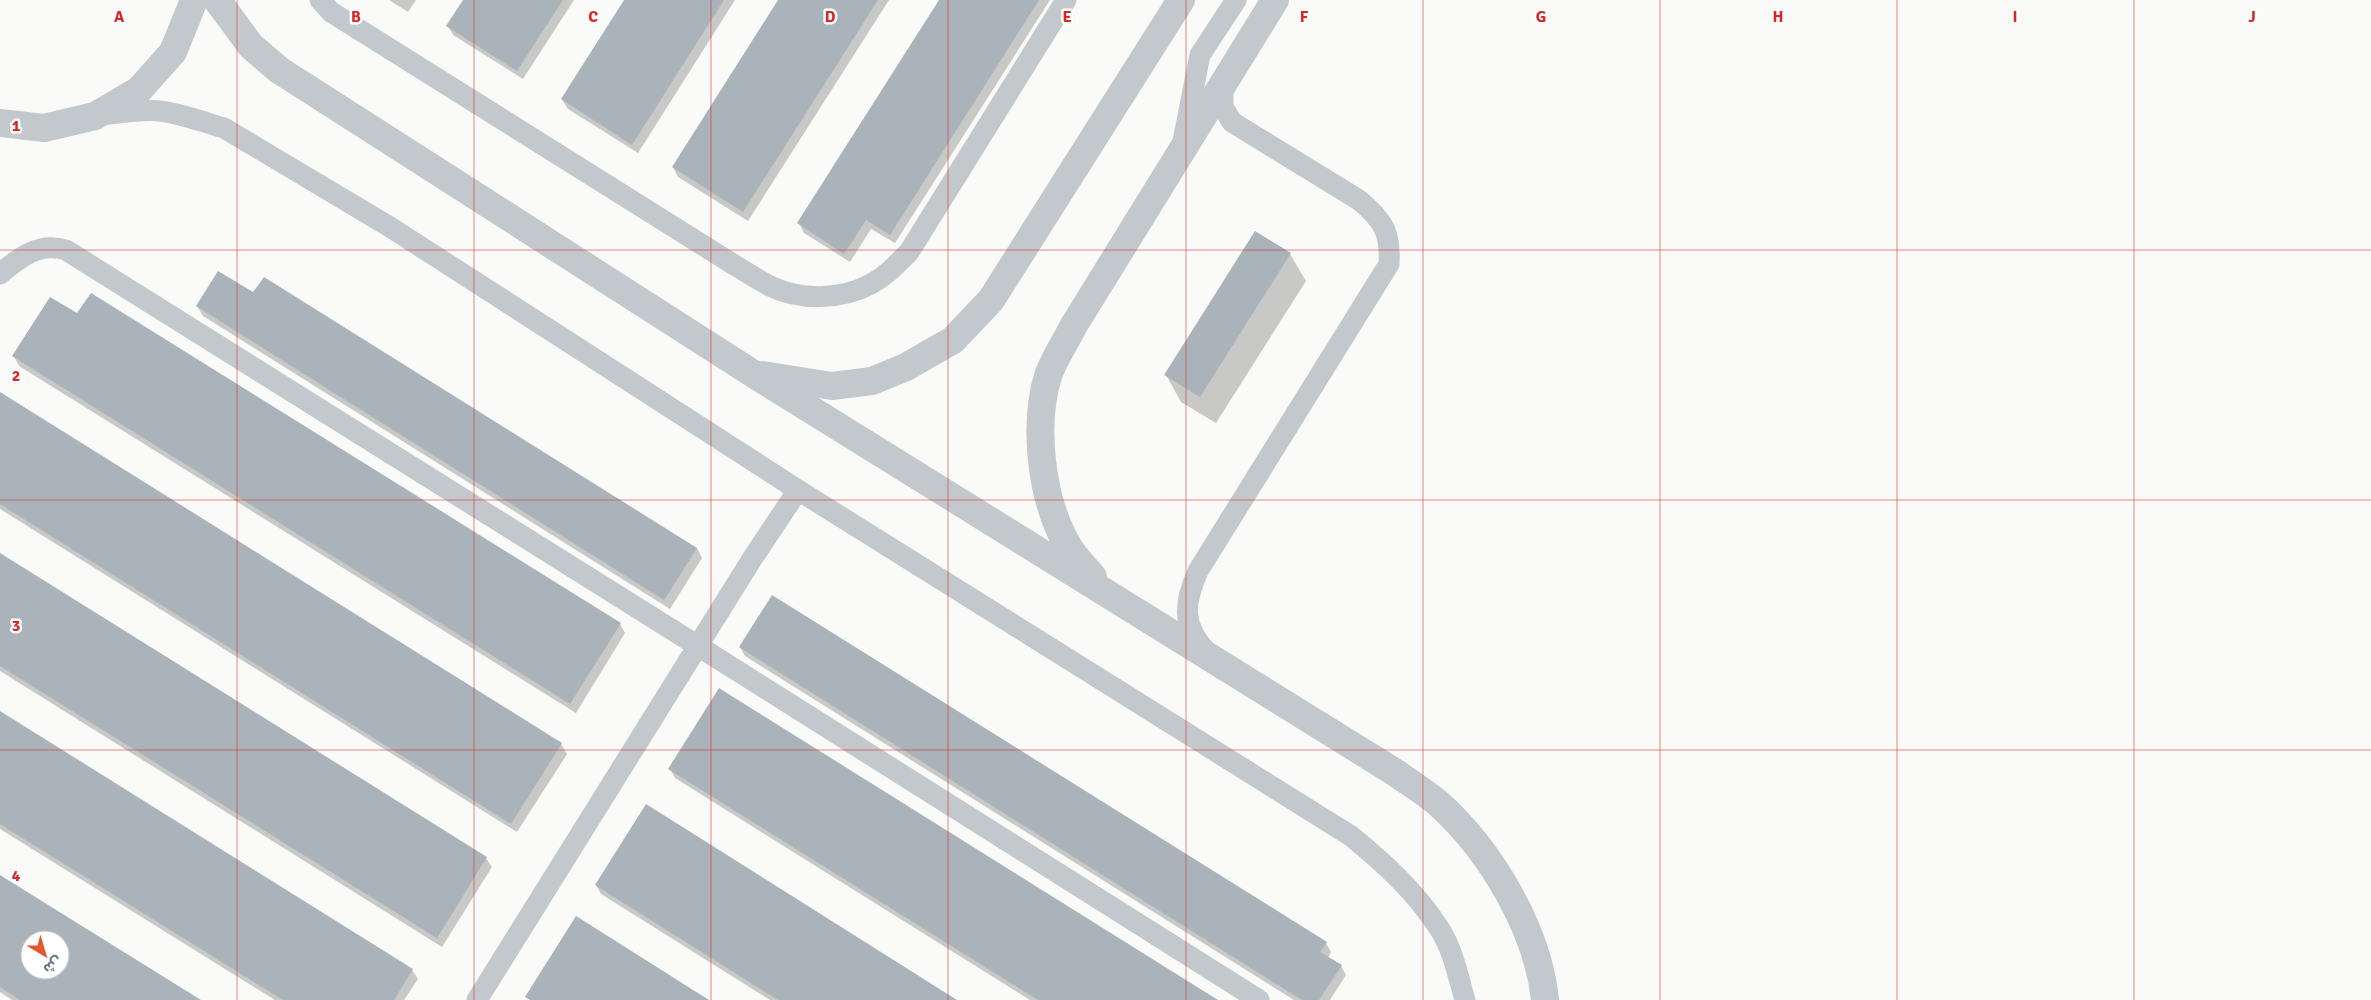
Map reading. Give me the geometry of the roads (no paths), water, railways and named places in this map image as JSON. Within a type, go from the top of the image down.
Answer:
[{"type":"street","points":[[0,145],[8,140],[44,128],[95,116],[139,90],[173,52],[194,0]]},
{"type":"street","points":[[217,0],[250,46],[279,70],[752,373],[1396,773],[1438,804],[1476,842],[1506,888],[1527,931],[1544,988],[1545,1000]]},
{"type":"street","points":[[752,373],[832,386],[872,381],[906,367],[953,340],[991,300],[1181,0]]},
{"type":"street","points":[[1107,594],[1067,544],[1052,508],[1043,466],[1040,426],[1048,376],[1074,325],[1181,149],[1275,0]]},
{"type":"street","points":[[0,123],[44,128]]},
{"type":"lane","points":[[320,0],[331,12],[736,266],[771,286],[794,294],[819,297],[844,294],[871,284],[891,270],[909,252],[1066,0]]},
{"type":"lane","points":[[1181,149],[1200,54],[1236,0]]},
{"type":"lane","points":[[1216,662],[1199,644],[1190,628],[1186,610],[1188,592],[1198,571],[1388,264],[1390,246],[1386,229],[1377,216],[1359,200],[1242,130],[1232,122],[1223,107],[1224,80]]},
{"type":"lane","points":[[95,116],[160,111],[194,118],[224,128],[390,227],[798,490],[1351,836],[1389,867],[1440,929],[1455,964],[1465,1000]]},
{"type":"lane","points":[[0,274],[16,260],[36,249],[53,246],[66,250],[1259,1000]]},
{"type":"lane","points":[[477,1000],[698,646],[798,490]]}]
